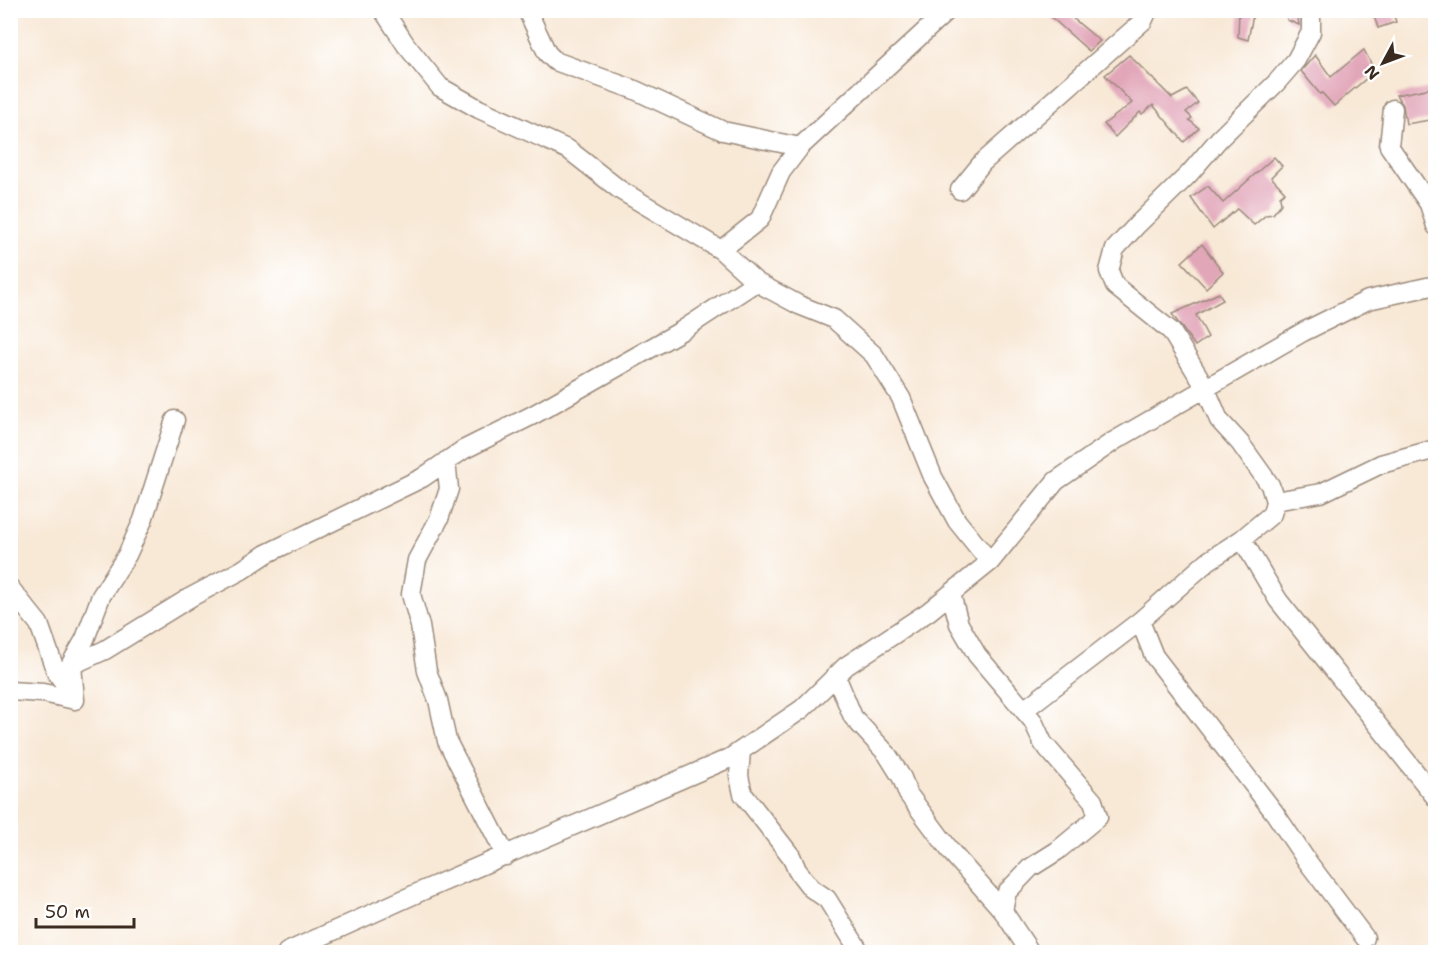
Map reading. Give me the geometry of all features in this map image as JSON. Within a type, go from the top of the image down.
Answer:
[{"type":"street","points":[[383,10],[406,45],[441,87],[479,109],[569,150],[620,190],[721,250],[756,282],[799,305],[834,319],[874,355],[901,398],[933,477],[952,513],[990,562]]},
{"type":"street","points":[[527,10],[547,53],[555,61],[635,90],[723,131],[800,147]]},
{"type":"street","points":[[721,250],[760,219],[781,172],[800,147],[948,10]]},
{"type":"street","points":[[960,190],[982,163],[1143,21],[1148,10]]},
{"type":"street","points":[[1024,710],[1140,621],[1208,561],[1242,539],[1272,514],[1275,501],[1270,485],[1240,443],[1219,420],[1205,387],[1170,331],[1115,286],[1109,271],[1115,249],[1296,60],[1311,32],[1311,10]]},
{"type":"street","points":[[1393,109],[1389,146],[1429,204],[1436,226]]},
{"type":"street","points":[[75,700],[72,665],[105,650],[266,554],[422,478],[463,450],[533,415],[681,331],[756,282]]},
{"type":"street","points":[[289,952],[730,758],[802,709],[846,666],[928,612],[990,562],[1056,481],[1114,441],[1303,332],[1368,300],[1436,285]]},
{"type":"street","points":[[43,693],[85,639],[101,596],[128,555],[143,520],[175,420]]},
{"type":"street","points":[[1275,501],[1321,493],[1381,464],[1436,449]]},
{"type":"street","points":[[446,461],[449,489],[439,519],[417,560],[411,594],[420,627],[427,671],[438,700],[447,741],[506,856]]},
{"type":"street","points":[[1242,539],[1278,600],[1436,798]]},
{"type":"street","points":[[10,588],[39,624],[59,675],[75,700]]},
{"type":"street","points":[[951,594],[959,624],[977,655],[1033,721],[1043,743],[1093,801],[1098,817],[1056,851],[1030,867],[1007,892],[1004,911]]},
{"type":"street","points":[[1140,621],[1154,656],[1274,812],[1307,861],[1365,938]]},
{"type":"street","points":[[836,676],[853,717],[887,754],[902,778],[908,794],[952,853],[1004,911],[1030,952]]},
{"type":"street","points":[[10,691],[43,693],[75,700]]},
{"type":"street","points":[[741,751],[739,776],[743,794],[792,856],[804,879],[827,899],[860,952]]},
{"type":"building","points":[[1058,10],[1063,10],[1100,41],[1089,51],[1051,17]]},
{"type":"building","points":[[1239,10],[1254,10],[1248,40],[1238,37]]},
{"type":"building","points":[[1285,10],[1297,10],[1299,25],[1287,20]]},
{"type":"building","points":[[1372,10],[1392,10],[1396,22],[1378,28]]},
{"type":"building","points":[[1364,50],[1375,71],[1334,106],[1322,93],[1320,94],[1301,71],[1315,55],[1331,77]]},
{"type":"building","points":[[1129,55],[1172,98],[1187,90],[1198,103],[1186,112],[1192,118],[1189,120],[1199,128],[1184,142],[1153,105],[1142,114],[1140,112],[1115,137],[1104,124],[1132,103],[1105,75]]},
{"type":"building","points":[[1436,87],[1436,119],[1406,124],[1403,105],[1396,95]]},
{"type":"building","points":[[1274,157],[1282,166],[1271,177],[1285,192],[1280,196],[1281,204],[1273,214],[1266,215],[1254,225],[1237,209],[1213,229],[1191,198],[1208,186],[1223,203]]},
{"type":"building","points":[[1202,244],[1223,272],[1206,288],[1182,262]]},
{"type":"building","points":[[1219,293],[1223,300],[1196,315],[1208,337],[1195,346],[1172,314]]}]
